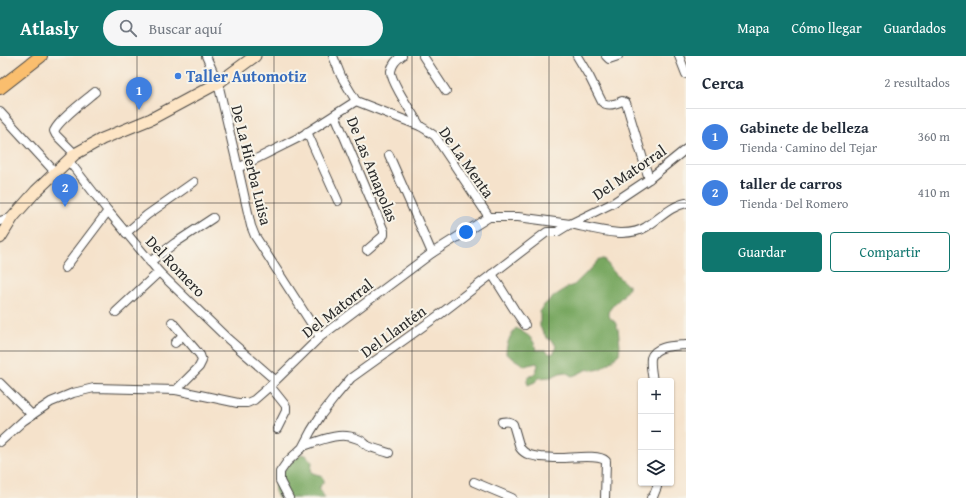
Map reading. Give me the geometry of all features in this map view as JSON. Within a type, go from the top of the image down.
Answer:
[{"type":"main road","points":[[0,88],[42,56]]},
{"type":"street","name":"De La Hierba Luisa","points":[[206,56],[218,83],[251,226],[255,236],[320,337]]},
{"type":"street","points":[[0,238],[13,217],[36,191],[71,157],[102,139],[151,119],[218,83],[255,56]]},
{"type":"street","points":[[238,168],[300,137],[356,101],[333,56]]},
{"type":"street","points":[[402,56],[393,64],[391,71],[393,79],[420,126]]},
{"type":"street","points":[[423,56],[446,90]]},
{"type":"street","points":[[577,56],[602,102],[609,105],[622,101],[626,103],[649,179]]},
{"type":"street","points":[[606,56],[610,59],[618,56]]},
{"type":"street","points":[[679,56],[686,74]]},
{"type":"street","name":"Del Romero","points":[[95,92],[57,126],[54,131],[56,135],[108,211],[150,262],[273,383],[286,406],[286,411],[277,429]]},
{"type":"street","name":"De La Menta","points":[[356,101],[420,126],[435,136],[489,217]]},
{"type":"street","points":[[0,112],[55,172]]},
{"type":"street","name":"De Las Amapolas","points":[[335,114],[384,231],[384,235],[367,250]]},
{"type":"street","points":[[307,132],[338,201]]},
{"type":"street","name":"Del Matorral","points":[[570,224],[613,203],[649,179],[686,149]]},
{"type":"street","points":[[389,155],[432,253]]},
{"type":"street","points":[[126,233],[147,215],[194,182]]},
{"type":"street","points":[[489,217],[518,217],[570,224],[610,232],[628,233],[644,228],[676,206],[686,203]]},
{"type":"street","points":[[65,268],[108,211]]},
{"type":"street","points":[[0,221],[13,217]]},
{"type":"street","name":"Del Matorral","points":[[0,442],[23,421],[50,402],[73,393],[94,388],[176,390],[238,404],[247,403],[254,400],[320,337],[432,253],[489,217]]},
{"type":"street","points":[[150,262],[175,243],[213,218]]},
{"type":"street","name":"Del Llantén","points":[[289,498],[280,482],[280,472],[287,462],[304,446],[321,415],[351,378],[439,315],[543,235],[550,232],[557,232],[570,224]]},
{"type":"street","points":[[116,312],[159,272]]},
{"type":"street","points":[[492,274],[525,325]]},
{"type":"street","points":[[172,322],[200,355],[202,361],[199,367],[176,390]]},
{"type":"street","points":[[175,343],[183,335]]},
{"type":"street","points":[[653,378],[651,359],[654,352],[661,348],[686,345]]},
{"type":"street","points":[[0,383],[32,415]]},
{"type":"street","points":[[502,422],[507,421],[513,424],[520,448],[526,454],[557,458],[603,458],[606,461],[605,498]]},
{"type":"street","points":[[304,446],[329,437],[346,436],[358,438],[368,446],[389,453]]},
{"type":"street","points":[[474,482],[512,498]]},
{"type":"street","points":[[651,498],[658,488],[658,486]]},
{"type":"green space","points":[[605,259],[610,267],[627,285],[629,285],[622,297],[608,312],[610,318],[615,322],[618,329],[620,345],[619,354],[602,368],[596,370],[586,370],[572,376],[565,372],[560,373],[551,377],[539,378],[535,382],[528,385],[527,379],[536,372],[538,365],[537,363],[525,366],[506,354],[508,343],[512,334],[516,328],[530,338],[534,343],[536,350],[545,350],[550,354],[554,353],[556,346],[546,337],[540,327],[540,312],[544,305],[568,287],[574,285],[598,261]]},
{"type":"green space","points":[[301,454],[306,455],[312,462],[311,472],[321,476],[323,479],[324,481],[319,488],[325,498],[279,498],[275,492],[276,480],[280,474]]},
{"type":"place","name":"Taller Automotiz","points":[[178,76]]},
{"type":"place","name":"Gabinete de belleza","points":[[139,110]]},
{"type":"place","name":"taller de carros","points":[[65,207]]}]
